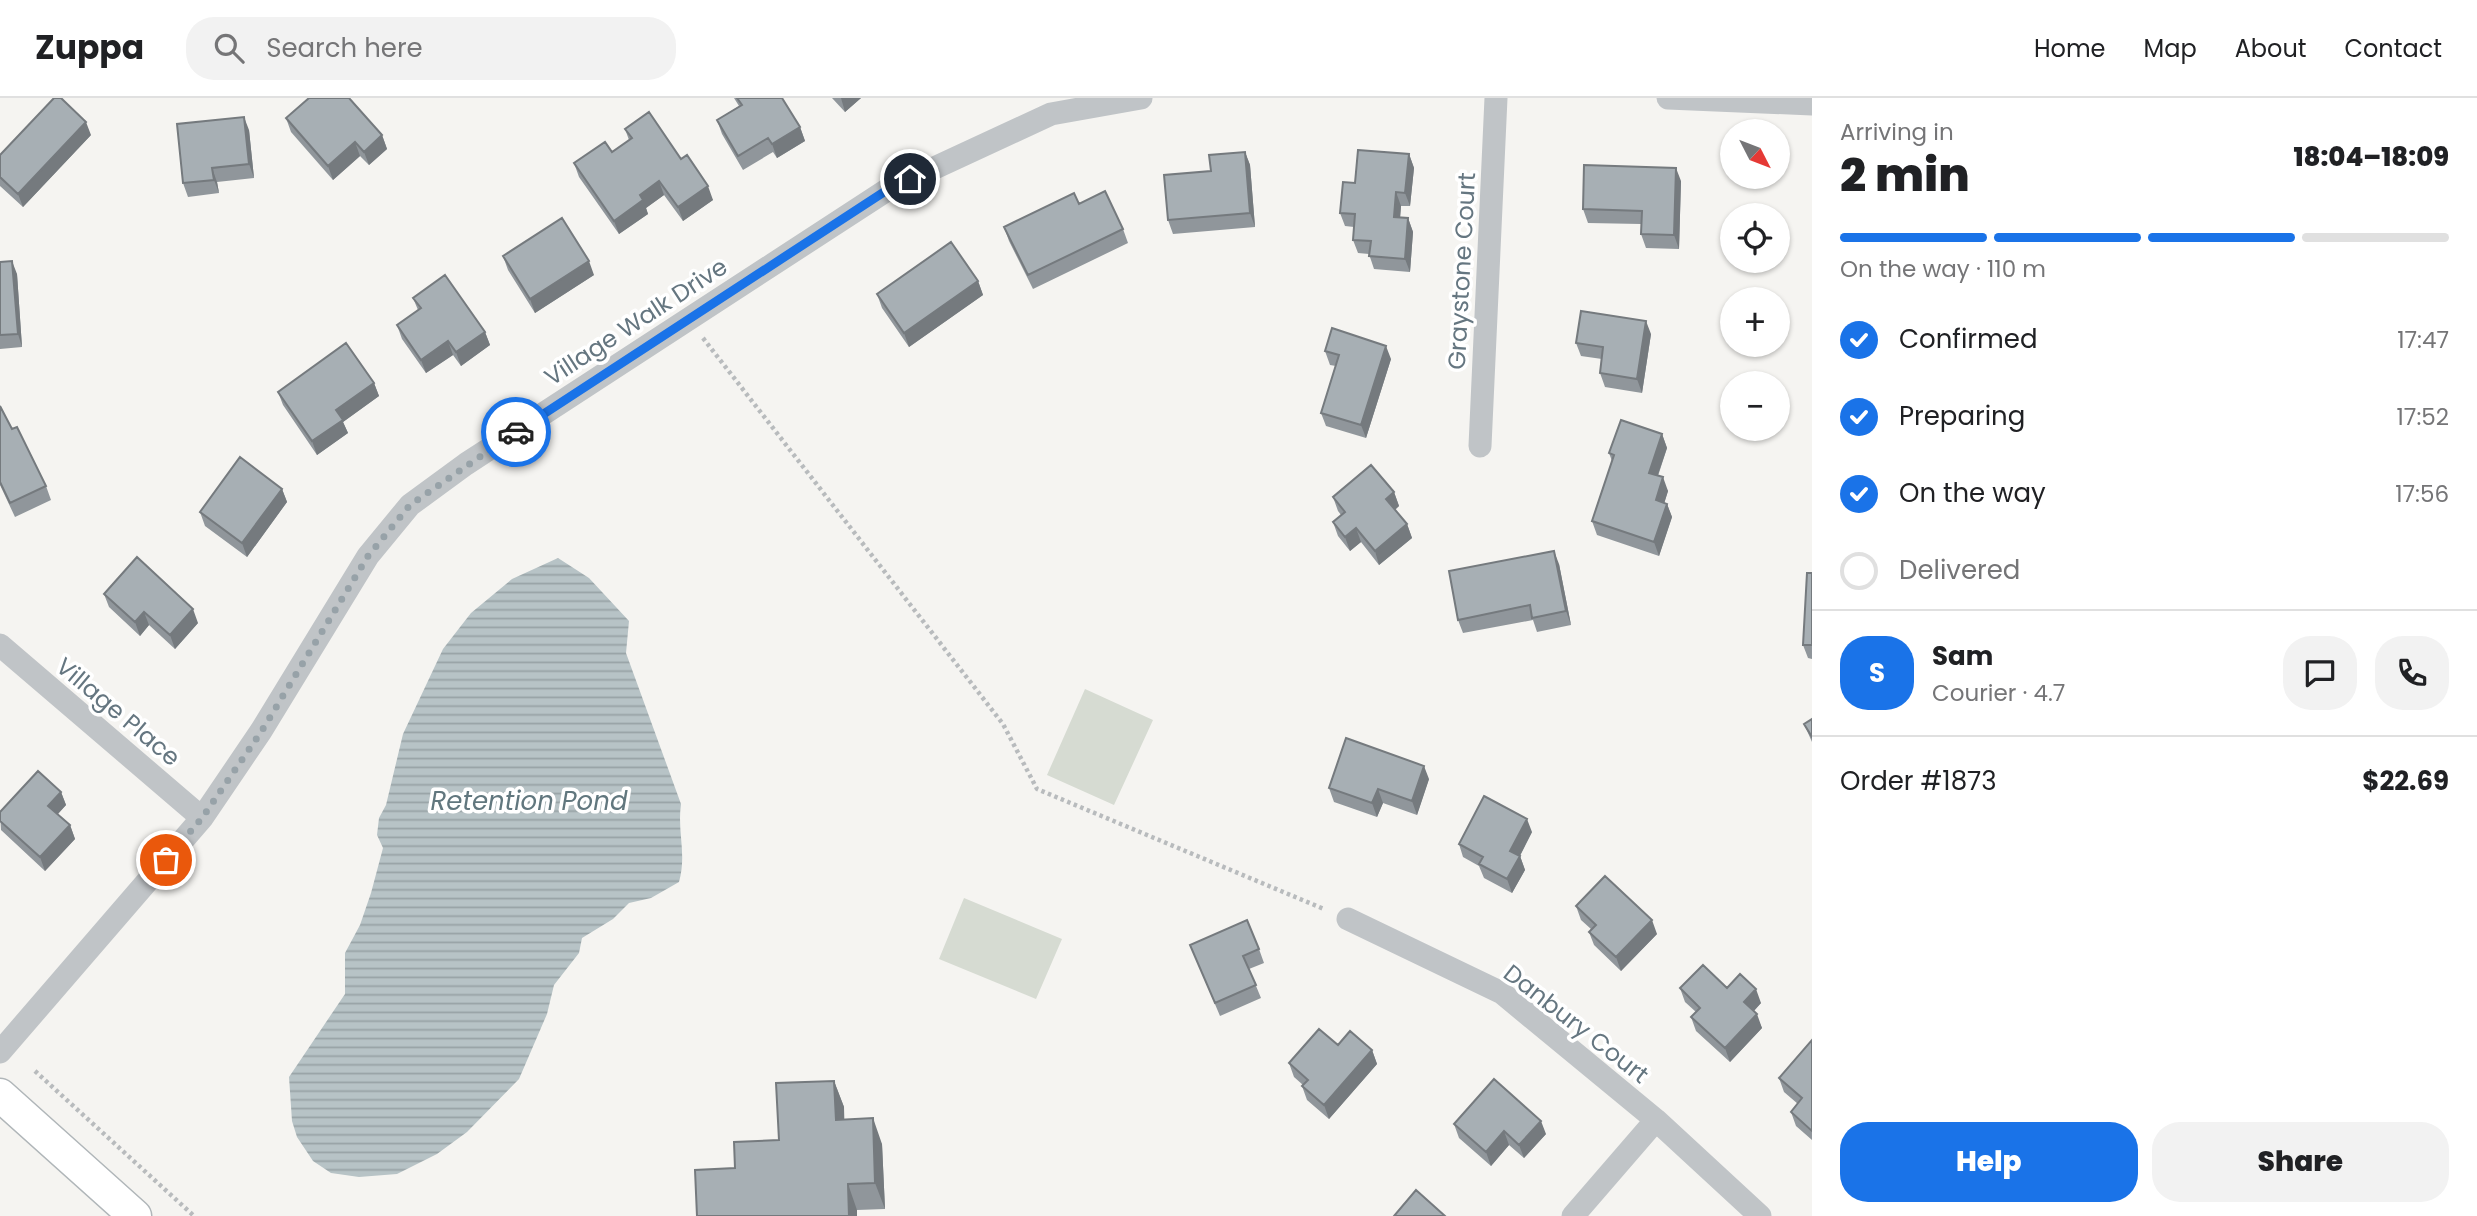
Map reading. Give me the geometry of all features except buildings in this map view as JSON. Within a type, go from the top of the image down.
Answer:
[{"type":"main road","points":[[0,1095],[135,1216]]},
{"type":"street","name":"Village Walk Drive","points":[[0,1052],[202,818],[261,732],[368,556],[410,505],[466,464],[887,190],[1047,106],[1141,98]]},
{"type":"street","name":"Graystone Court","points":[[1480,446],[1496,98]]},
{"type":"street","points":[[1668,98],[1812,104]]},
{"type":"street","name":"Village Place","points":[[0,645],[202,818]]},
{"type":"street","name":"Danbury Court","points":[[1348,919],[1502,993],[1656,1120],[1760,1216]]},
{"type":"street","points":[[1573,1216],[1656,1120]]},
{"type":"path","points":[[689,319],[1003,724],[1037,789],[1348,919]]},
{"type":"path","points":[[35,1071],[194,1216]]},
{"type":"shaded area","points":[[1085,689],[1153,720],[1114,805],[1047,775]]},
{"type":"shaded area","points":[[964,898],[1062,939],[1036,999],[939,959]]},
{"type":"water","name":"Retention Pond","points":[[558,558],[589,578],[629,621],[626,653],[681,804],[682,862],[679,882],[651,898],[629,903],[613,919],[582,938],[579,953],[554,985],[547,1014],[519,1079],[467,1132],[437,1154],[397,1174],[359,1177],[331,1173],[313,1161],[297,1137],[292,1121],[289,1077],[345,994],[345,953],[360,925],[383,848],[377,835],[379,818],[386,805],[403,734],[443,649],[471,613],[512,579]]},
{"type":"way so far","points":[[166,860],[202,818],[261,732],[368,556],[410,505],[516,432]]},
{"type":"route","points":[[516,432],[887,190],[910,179]]}]
